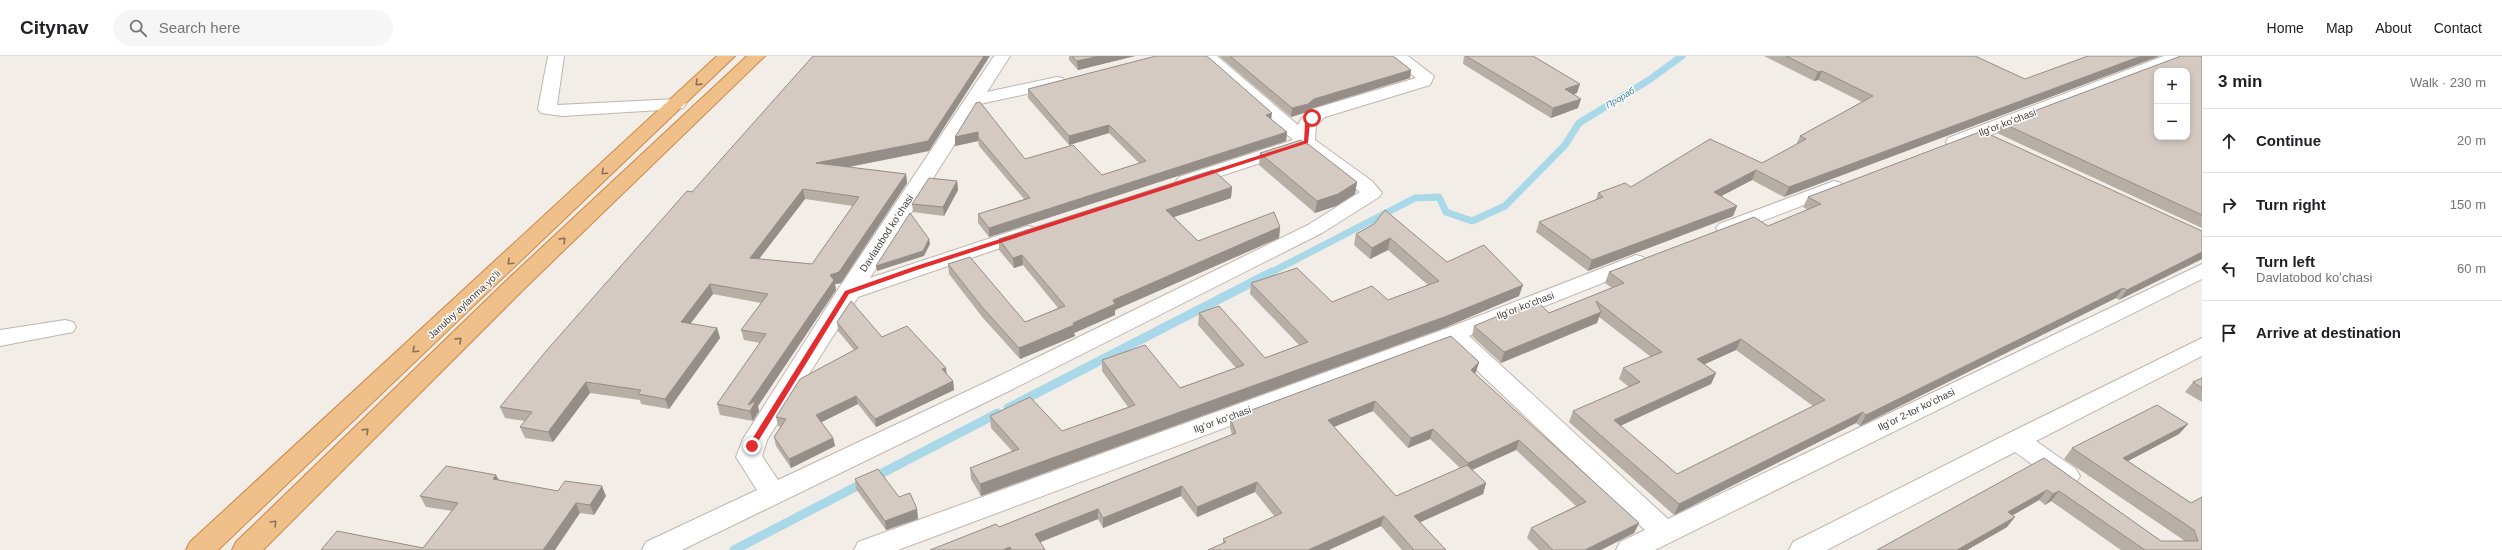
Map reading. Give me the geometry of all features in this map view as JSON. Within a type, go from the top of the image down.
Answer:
[{"type":"highway","name":"Janubiy aylanma yoʻli","points":[[200,550],[727,56]]},
{"type":"highway","points":[[246,550],[517,283],[757,56]]},
{"type":"street","points":[[556,56],[547,109],[562,111],[677,104]]},
{"type":"street","name":"Davlatobod koʻchasi","points":[[774,494],[749,457],[750,450],[755,439],[971,100],[1002,56]]},
{"type":"street","points":[[656,550],[774,494],[1308,233],[1372,193],[1365,185],[1306,142],[1207,56]]},
{"type":"street","points":[[1306,142],[1307,123],[1319,113],[1424,81],[1425,76],[1397,56]]},
{"type":"street","name":"Ilgʻor koʻchasi","points":[[1934,150],[2180,56]]},
{"type":"street","points":[[971,100],[1010,94],[1070,79]]},
{"type":"street","points":[[1979,133],[2000,143]]},
{"type":"street","points":[[1171,186],[1306,142]]},
{"type":"street","points":[[1711,234],[1852,181]]},
{"type":"street","points":[[847,293],[1043,227]]},
{"type":"street","name":"Ilgʻor koʻchasi","points":[[868,550],[1453,334],[1658,254]]},
{"type":"street","name":"Ilgʻor 2-tor koʻchasi","points":[[1630,550],[2202,271]]},
{"type":"street","points":[[0,338],[65,327]]},
{"type":"street","points":[[1453,334],[1665,533]]},
{"type":"street","points":[[1803,550],[2016,440],[2201,347]]},
{"type":"street","points":[[2016,440],[2085,489]]},
{"type":"building","points":[[813,56],[984,56],[928,141],[816,163],[906,174],[839,272],[830,275],[834,280],[748,405],[756,401],[750,411],[717,404],[766,334],[741,330],[768,294],[710,284],[681,322],[717,328],[665,399],[638,394],[641,390],[586,382],[548,432],[520,427],[532,412],[500,407],[547,350],[687,191],[692,192]],"holes":[[[803,189],[859,197],[812,264],[750,258]]]},
{"type":"building","points":[[1072,56],[1099,56],[1077,61]]},
{"type":"building","points":[[1156,56],[1207,56],[1272,113],[1266,115],[1287,132],[989,228],[978,214],[1030,198],[978,137],[978,132],[955,137],[976,103],[980,102],[1025,159],[1073,145],[1102,175],[1146,161],[1109,125],[1069,136],[1028,89]]},
{"type":"building","points":[[1230,56],[1393,56],[1411,70],[1314,99],[1308,104],[1292,108]]},
{"type":"building","points":[[1466,56],[1533,56],[1580,84],[1565,89],[1581,99],[1553,108]]},
{"type":"building","points":[[1786,56],[1975,56],[2025,79],[2088,56],[2141,56],[1789,187],[1756,170],[1714,192],[1737,206],[1592,260],[1539,222],[1603,197],[1598,193],[1625,183],[1631,187],[1710,139],[1762,163],[1806,139],[1800,136],[1873,96],[1822,71],[1818,72]]},
{"type":"building","points":[[2181,56],[2202,56],[2202,215],[2002,123]]},
{"type":"building","points":[[1982,131],[2202,231],[2202,252],[2127,290],[2123,288],[1866,415],[1863,412],[1679,504],[1573,411],[1640,382],[1623,368],[1662,352],[1596,301],[1601,312],[1504,352],[1474,326],[1536,300],[1549,313],[1624,283],[1609,272],[1754,217],[1768,226],[1821,204],[1808,197]],"holes":[[[1741,339],[1825,400],[1677,474],[1614,420],[1716,373],[1697,359]]]},
{"type":"building","points":[[1301,140],[1357,182],[1338,194],[1317,201],[1260,153]]},
{"type":"building","points":[[1213,170],[1232,187],[1166,210],[1198,241],[1274,212],[1280,227],[1113,300],[1115,304],[1073,323],[1074,325],[1019,348],[982,307],[948,264],[970,257],[1025,322],[1065,306],[1022,255],[1013,258],[999,239]]},
{"type":"building","points":[[929,178],[957,181],[943,207],[912,204]]},
{"type":"building","points":[[1385,210],[1447,262],[1484,245],[1523,285],[1447,316],[980,484],[970,468],[1019,449],[990,416],[1030,397],[1062,431],[1135,405],[1102,360],[1145,345],[1180,388],[1244,365],[1199,313],[1219,306],[1265,358],[1308,342],[1251,283],[1297,268],[1332,302],[1372,286],[1388,300],[1439,281],[1390,238],[1372,248],[1356,234],[1374,224]]},
{"type":"building","points":[[910,213],[929,239],[923,251],[876,266]]},
{"type":"building","points":[[851,301],[882,337],[907,326],[946,368],[942,369],[953,381],[875,419],[856,396],[816,415],[833,438],[789,459],[774,437],[786,419],[776,417],[800,379],[858,348],[837,322]]},
{"type":"building","points":[[1451,336],[1479,362],[1471,370],[1639,523],[1585,550],[1553,550],[1531,528],[1586,502],[1519,440],[1468,463],[1433,429],[1411,438],[1375,401],[1328,420],[1396,496],[1467,465],[1486,483],[1414,516],[1446,550],[1414,550],[1384,516],[1308,550],[1208,550],[1226,542],[1223,539],[1282,513],[1257,482],[1197,507],[1182,486],[1103,518],[1098,509],[1035,534],[1045,550],[1012,550],[1010,547],[1003,550],[930,550],[996,524],[999,527],[1236,433],[1230,418]]},
{"type":"building","points":[[2202,378],[2202,388],[2193,382]]},
{"type":"building","points":[[2157,405],[2188,424],[2123,458],[2191,503],[2202,497],[2202,550],[2145,550],[2059,491],[2053,494],[2047,490],[2008,512],[2015,517],[1957,550],[1877,550],[2044,458],[2161,541],[2198,541],[2194,530],[2072,448]]},
{"type":"building","points":[[446,466],[496,475],[493,479],[558,491],[565,481],[602,486],[590,505],[576,503],[543,550],[321,550],[337,531],[423,548],[458,503],[420,496]]},
{"type":"building","points":[[878,469],[899,497],[910,493],[917,509],[885,521],[855,479]]},
{"type":"waterway","name":"Прораб","points":[[1270,273],[1415,198],[1439,197],[1446,212],[1472,221],[1505,206],[1565,145],[1579,123],[1649,80],[1682,56]]},
{"type":"waterway","points":[[1008,408],[1272,272]]},
{"type":"waterway","points":[[734,550],[998,413]]},
{"type":"route","points":[[752,446],[847,293],[915,268],[1306,142],[1307,123],[1312,118]]}]
